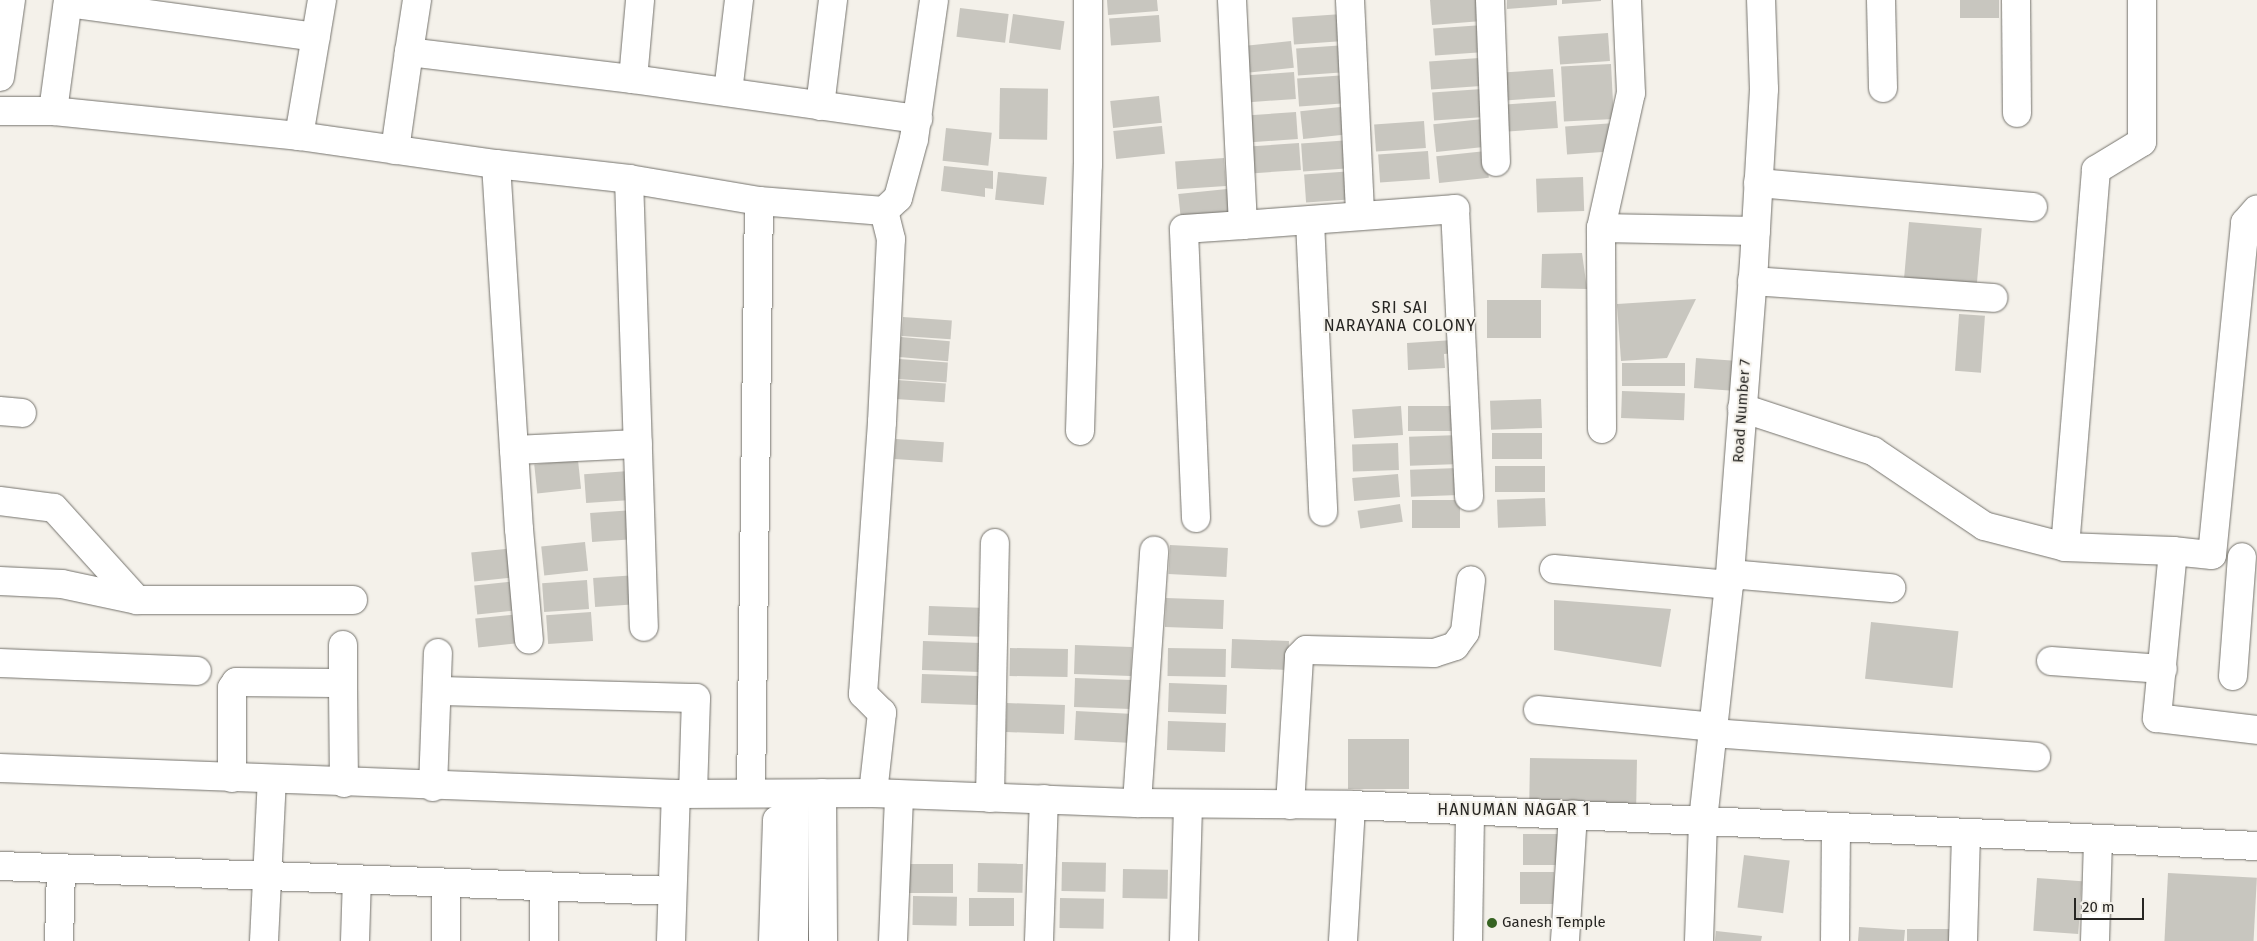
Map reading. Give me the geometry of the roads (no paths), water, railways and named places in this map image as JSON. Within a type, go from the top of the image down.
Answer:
[{"type":"street","points":[[0,77],[11,0]]},
{"type":"street","points":[[299,136],[322,0]]},
{"type":"street","points":[[395,150],[417,0]]},
{"type":"street","points":[[633,79],[640,0]]},
{"type":"street","points":[[728,92],[739,0]]},
{"type":"street","points":[[820,106],[833,0]]},
{"type":"street","points":[[0,111],[53,111],[299,136],[496,164],[629,179],[760,201],[884,211],[898,198],[918,120],[934,0]]},
{"type":"street","points":[[1080,431],[1088,165],[1088,0]]},
{"type":"street","points":[[1232,0],[1243,225]]},
{"type":"street","points":[[1350,0],[1360,214]]},
{"type":"street","points":[[1490,0],[1496,162]]},
{"type":"street","points":[[1602,429],[1601,228],[1631,92],[1626,0]]},
{"type":"street","name":"Road Number 7","points":[[1699,941],[1704,820],[1729,579],[1756,231],[1764,89],[1761,0]]},
{"type":"street","points":[[1881,0],[1883,88]]},
{"type":"street","points":[[2016,0],[2017,113]]},
{"type":"street","points":[[2065,547],[2096,170],[2142,142],[2142,0]]},
{"type":"street","points":[[53,111],[68,1],[316,37]]},
{"type":"street","points":[[409,52],[633,79],[918,120]]},
{"type":"street","points":[[496,164],[514,450],[529,640]]},
{"type":"street","points":[[629,179],[644,627]]},
{"type":"street","points":[[1758,183],[2033,207]]},
{"type":"street","points":[[760,201],[775,794],[773,941]]},
{"type":"street","points":[[1196,518],[1184,229],[1310,221],[1360,214],[1454,209],[1469,497]]},
{"type":"street","points":[[2212,555],[2244,223],[2257,209]]},
{"type":"street","points":[[884,211],[891,239],[882,422],[863,694],[882,713],[893,941]]},
{"type":"street","points":[[1310,221],[1323,512]]},
{"type":"street","points":[[1601,228],[1756,231]]},
{"type":"street","points":[[1752,281],[1993,298]]},
{"type":"street","points":[[1742,408],[1873,451],[1984,526],[2065,547],[2172,551],[2250,557],[2234,676]]},
{"type":"street","points":[[514,450],[638,444]]},
{"type":"street","points":[[0,500],[54,508],[137,600]]},
{"type":"street","points":[[990,798],[995,542]]},
{"type":"street","points":[[1137,803],[1154,551]]},
{"type":"street","points":[[2172,551],[2163,669],[2157,718],[2257,730]]},
{"type":"street","points":[[1554,569],[1891,588]]},
{"type":"street","points":[[1290,805],[1299,657],[1306,650],[1434,653],[1454,646],[1464,632],[1471,580]]},
{"type":"street","points":[[0,581],[62,584],[137,600],[353,600]]},
{"type":"street","points":[[343,645],[344,783]]},
{"type":"street","points":[[433,787],[438,653]]},
{"type":"street","points":[[2051,661],[2163,669]]},
{"type":"street","points":[[0,663],[197,671]]},
{"type":"street","points":[[232,778],[232,688],[236,682],[334,683],[342,688]]},
{"type":"street","points":[[438,691],[696,698],[672,891],[671,941]]},
{"type":"street","points":[[1538,710],[1713,730],[2036,757]]},
{"type":"street","points":[[0,768],[433,787],[685,793],[886,794],[1137,803],[1351,805],[2257,846]]},
{"type":"street","points":[[264,941],[272,780]]},
{"type":"street","points":[[822,793],[823,941]]},
{"type":"street","points":[[775,794],[794,941]]},
{"type":"street","points":[[1038,941],[1044,799]]},
{"type":"street","points":[[1184,941],[1188,804]]},
{"type":"street","points":[[1343,941],[1351,805]]},
{"type":"street","points":[[1468,941],[1470,811]]},
{"type":"street","points":[[1565,941],[1573,814]]},
{"type":"street","points":[[1835,941],[1836,827]]},
{"type":"street","points":[[1963,941],[1966,833]]},
{"type":"street","points":[[2095,941],[2098,840]]},
{"type":"street","points":[[0,866],[672,891]]},
{"type":"street","points":[[59,941],[61,869]]},
{"type":"street","points":[[355,941],[357,880]]},
{"type":"street","points":[[446,883],[446,941]]},
{"type":"street","points":[[544,887],[544,941]]},
{"type":"place","name":"Ganesh Temple","points":[[1492,923]]},
{"type":"district","name":"SRI SAI NARAYANA COLONY","points":[[1400,317]]},
{"type":"district","name":"HANUMAN NAGAR 1","points":[[1514,810]]}]
